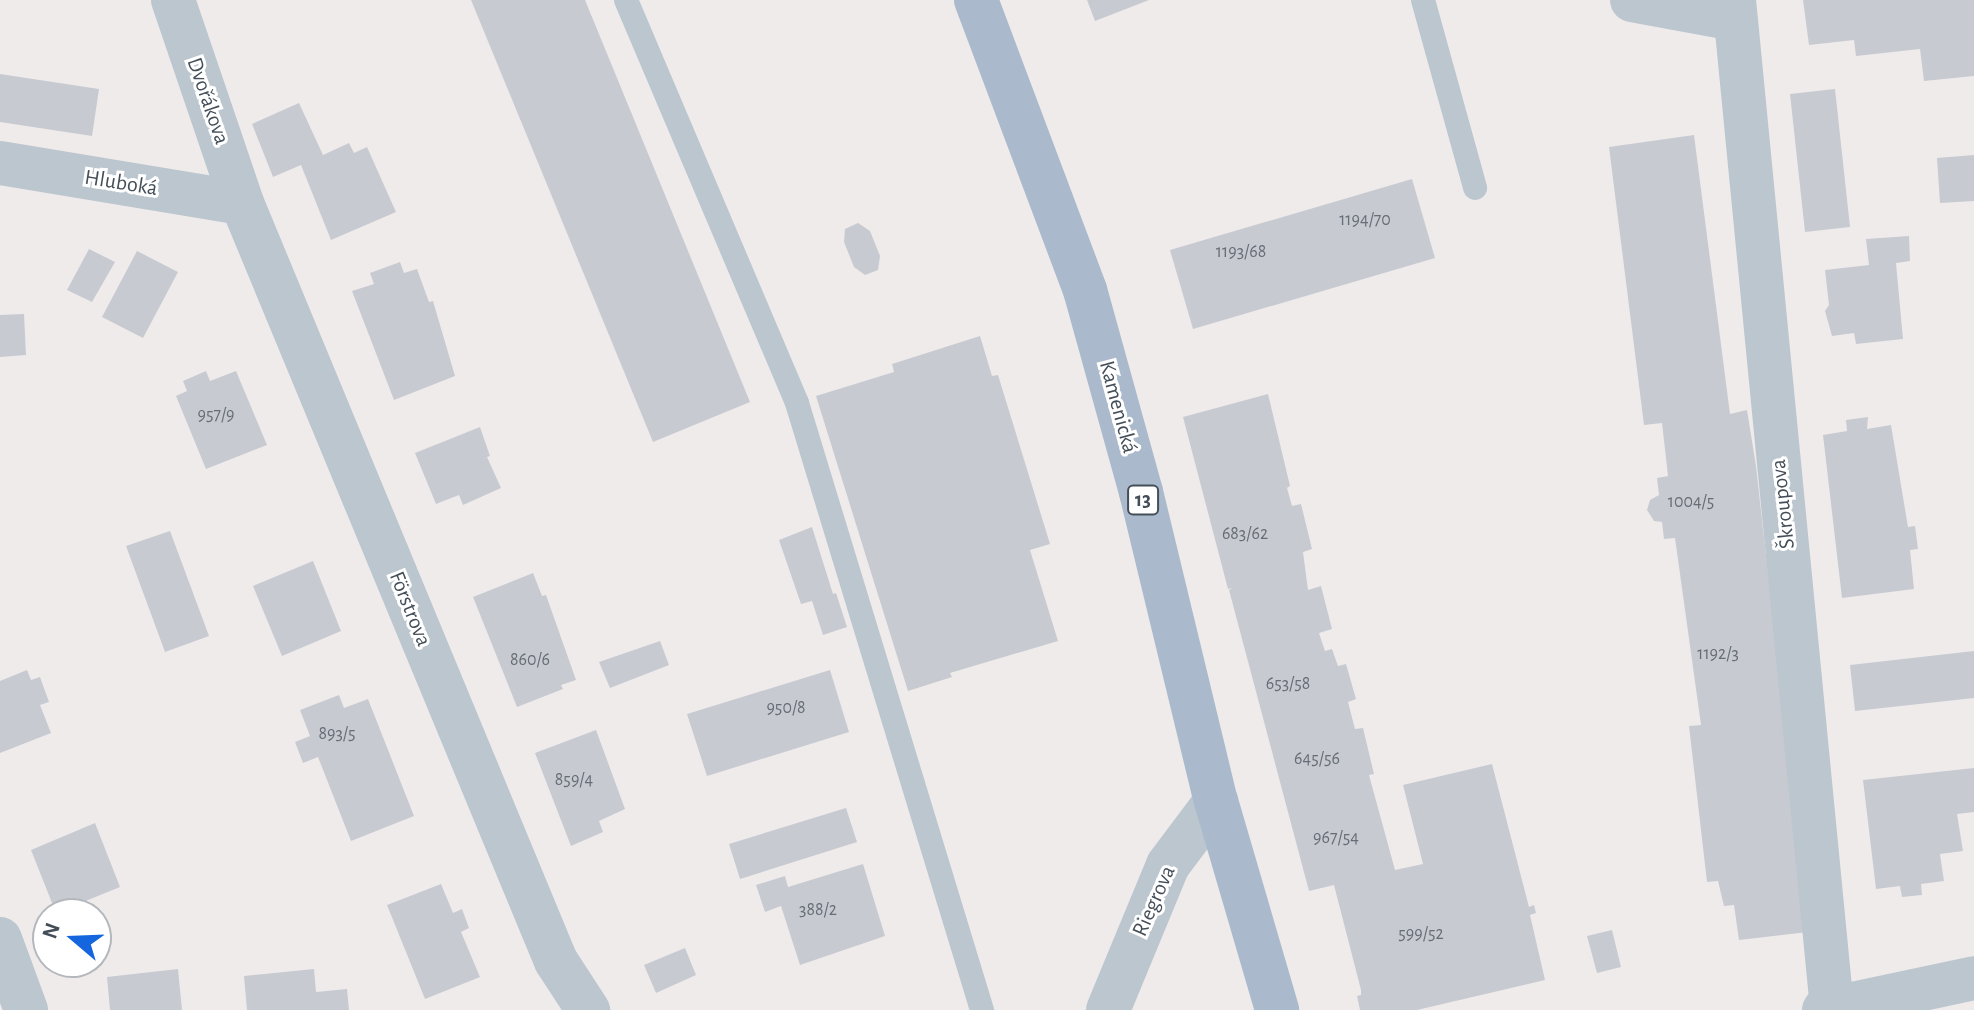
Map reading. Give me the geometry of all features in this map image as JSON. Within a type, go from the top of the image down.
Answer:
[{"type":"main road","name":"Kamenická","points":[[976,0],[1085,290],[1141,492],[1216,801],[1277,1010]]},
{"type":"street","name":"Dvořákova","points":[[173,0],[242,203]]},
{"type":"street","points":[[1632,0],[1735,10]]},
{"type":"street","name":"Škroupova","points":[[1735,10],[1828,1009]]},
{"type":"street","name":"Hluboká","points":[[0,163],[242,203]]},
{"type":"street","name":"Förstrova","points":[[242,203],[556,961],[588,1010]]},
{"type":"street","name":"Riegrova","points":[[1108,1010],[1168,865],[1216,801]]},
{"type":"street","points":[[0,939],[26,1010]]},
{"type":"street","points":[[1828,1009],[1974,978]]},
{"type":"lane","points":[[626,0],[797,403],[982,1010]]},
{"type":"lane","points":[[1423,0],[1475,188]]},
{"type":"building","points":[[471,0],[585,0],[750,402],[653,442]]},
{"type":"building","points":[[1087,0],[1149,0],[1095,21]]},
{"type":"building","points":[[1803,0],[1974,0],[1974,76],[1924,81],[1920,49],[1856,56],[1854,40],[1809,45]]},
{"type":"building","points":[[0,74],[99,89],[92,136],[0,122]]},
{"type":"building","points":[[1835,89],[1850,227],[1805,232],[1790,94]]},
{"type":"building","points":[[299,103],[323,155],[349,143],[354,153],[367,147],[396,212],[331,240],[301,165],[273,177],[252,124]]},
{"type":"building","points":[[1694,135],[1730,414],[1747,410],[1756,466],[1808,932],[1739,940],[1734,905],[1724,906],[1718,881],[1707,882],[1689,726],[1701,725],[1675,538],[1664,539],[1662,522],[1654,521],[1647,510],[1650,500],[1659,495],[1657,478],[1668,476],[1662,423],[1644,425],[1609,147]]},
{"type":"building","points":[[1974,155],[1974,201],[1940,203],[1937,158]]},
{"type":"building","points":[[1412,179],[1435,258],[1193,329],[1170,250]]},
{"type":"building","points":[[858,223],[870,231],[880,256],[878,270],[865,275],[854,267],[844,242],[845,229]]},
{"type":"building","points":[[1909,236],[1910,261],[1896,263],[1903,339],[1856,344],[1854,333],[1832,336],[1825,311],[1829,305],[1825,270],[1869,265],[1866,239]]},
{"type":"building","points":[[89,249],[115,262],[92,302],[67,290]]},
{"type":"building","points":[[137,251],[178,272],[143,338],[102,317]]},
{"type":"building","points":[[400,262],[404,273],[417,269],[429,302],[433,301],[455,376],[394,400],[352,291],[374,284],[370,273]]},
{"type":"building","points":[[24,314],[26,355],[0,357],[0,315]]},
{"type":"building","points":[[980,336],[992,376],[998,375],[1050,544],[1030,550],[1058,641],[950,673],[952,677],[908,691],[816,396],[894,372],[892,364]]},
{"type":"building","points":[[206,371],[210,381],[236,371],[267,445],[206,469],[176,396],[187,391],[183,381]]},
{"type":"building","points":[[1268,394],[1292,506],[1301,504],[1312,549],[1303,552],[1308,590],[1321,586],[1332,629],[1319,633],[1325,651],[1332,649],[1338,666],[1346,664],[1356,699],[1348,702],[1355,729],[1363,728],[1374,774],[1369,775],[1395,870],[1423,864],[1403,785],[1492,764],[1529,907],[1534,905],[1536,913],[1530,915],[1545,980],[1417,1010],[1360,1010],[1357,996],[1361,995],[1361,990],[1334,885],[1309,891],[1229,590],[1232,588],[1228,589],[1183,417]]},
{"type":"building","points":[[1868,417],[1867,429],[1891,425],[1908,527],[1915,526],[1918,549],[1910,550],[1914,589],[1842,598],[1823,435],[1847,431],[1846,420]]},
{"type":"building","points":[[480,427],[490,456],[487,457],[501,488],[463,505],[459,495],[436,504],[415,453]]},
{"type":"building","points":[[812,527],[847,627],[823,635],[812,601],[801,604],[779,540]]},
{"type":"building","points":[[170,531],[209,636],[165,652],[126,546]]},
{"type":"building","points":[[313,561],[341,631],[282,656],[253,586]]},
{"type":"building","points":[[533,573],[542,596],[546,595],[576,680],[561,685],[563,689],[517,707],[473,597]]},
{"type":"building","points":[[660,641],[669,665],[610,688],[599,662]]},
{"type":"building","points":[[1974,651],[1974,698],[1855,711],[1850,665]]},
{"type":"building","points":[[27,670],[31,680],[40,677],[49,702],[40,705],[51,733],[0,753],[0,681]]},
{"type":"building","points":[[830,670],[849,732],[707,776],[687,714]]},
{"type":"building","points":[[339,695],[344,708],[368,699],[414,816],[351,841],[318,757],[303,763],[295,742],[310,736],[300,710]]},
{"type":"building","points":[[596,730],[625,809],[599,821],[603,832],[571,846],[535,753]]},
{"type":"building","points":[[1974,768],[1974,812],[1957,814],[1963,851],[1940,854],[1944,881],[1921,884],[1922,895],[1902,897],[1900,886],[1876,889],[1863,780]]},
{"type":"building","points":[[846,808],[857,842],[740,879],[729,844]]},
{"type":"building","points":[[95,823],[120,887],[93,898],[50,898],[31,850]]},
{"type":"building","points":[[863,864],[885,936],[800,965],[781,906],[765,912],[756,885],[785,876],[788,887]]},
{"type":"building","points":[[441,884],[453,913],[462,909],[469,928],[461,932],[480,977],[425,999],[387,905]]},
{"type":"building","points":[[1612,930],[1621,967],[1597,973],[1587,936]]},
{"type":"building","points":[[685,948],[696,975],[656,993],[644,965]]},
{"type":"building","points":[[178,969],[182,1010],[110,1010],[107,978]]},
{"type":"building","points":[[314,969],[316,992],[347,989],[349,1010],[247,1010],[244,976]]}]
